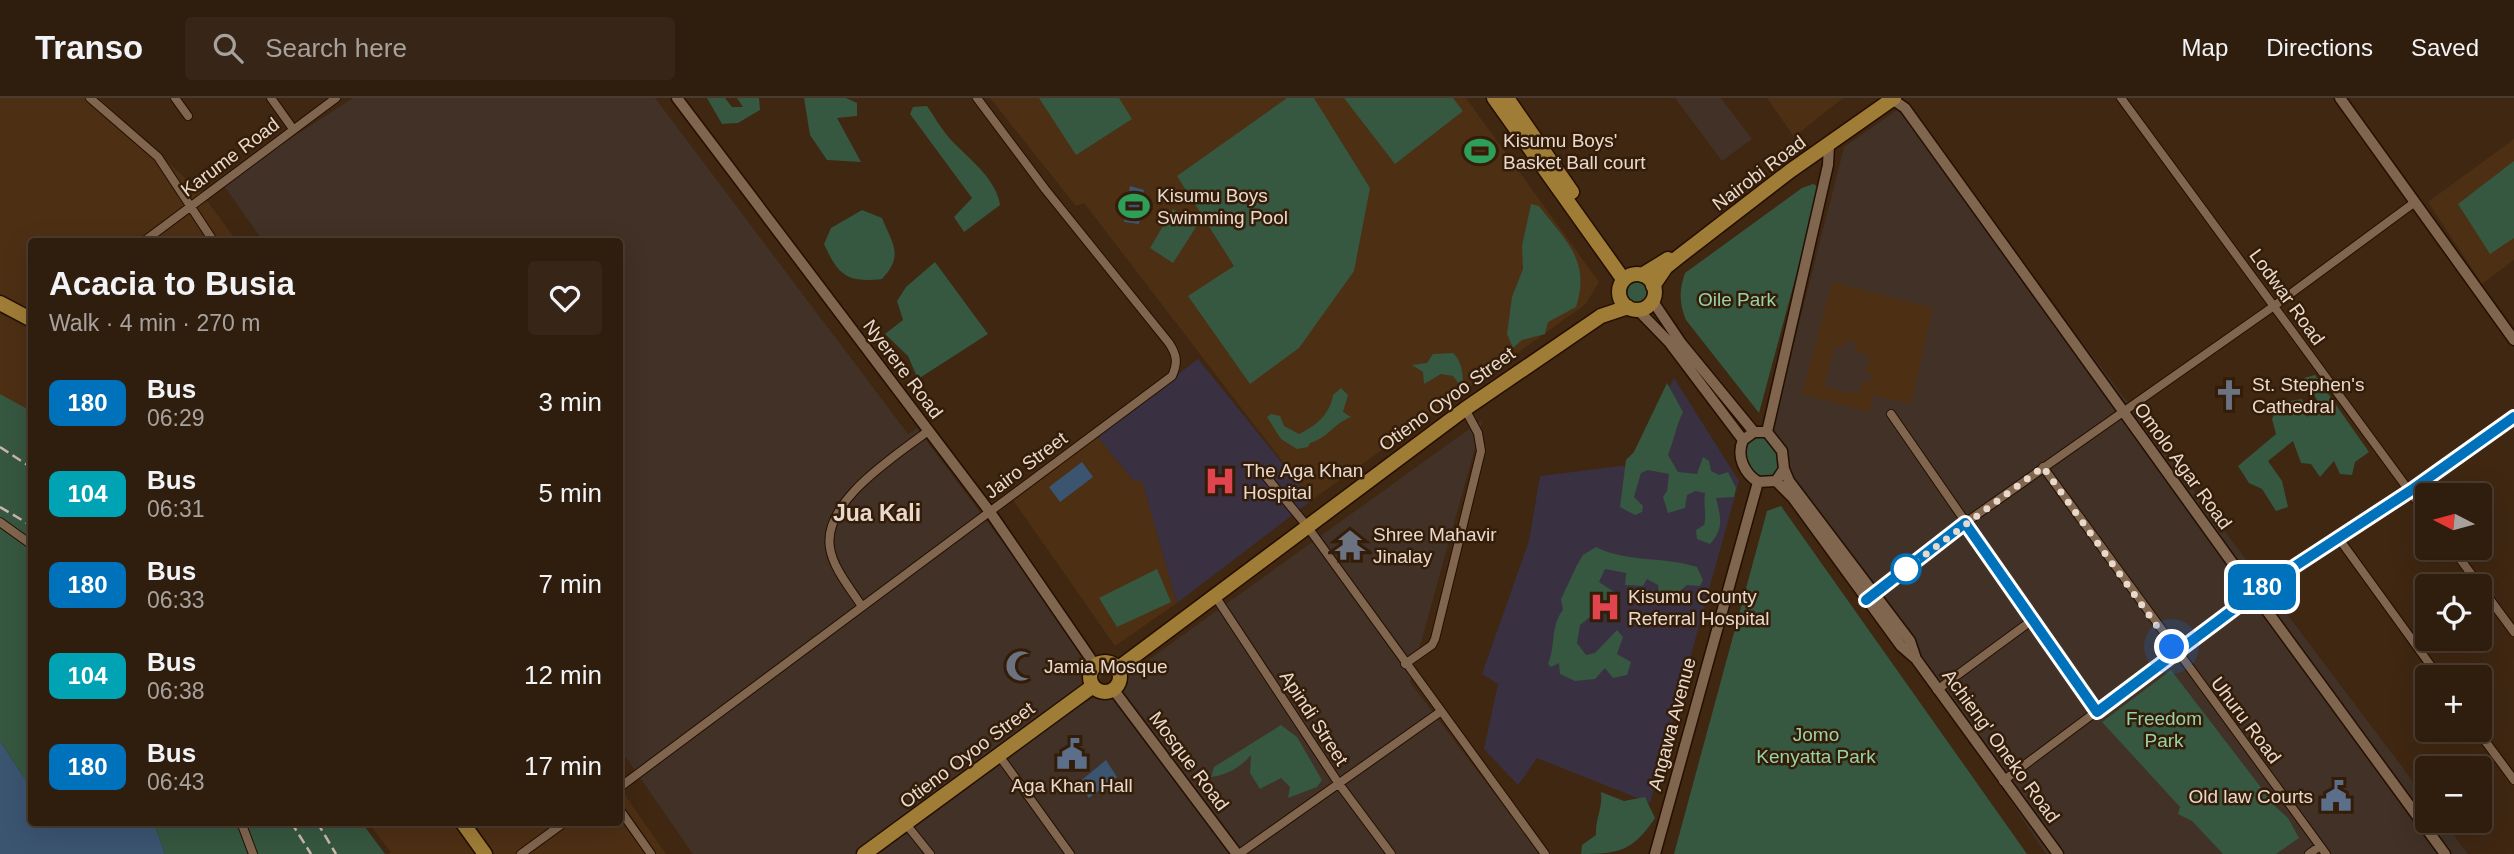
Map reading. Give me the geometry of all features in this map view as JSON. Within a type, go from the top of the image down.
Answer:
[{"type":"highway","points":[[1494,98],[1524,132],[1632,276],[1653,293],[1628,304]]},
{"type":"highway","points":[[1507,98],[1524,132]]},
{"type":"highway","name":"Nairobi Road","points":[[1653,293],[1672,262],[1892,98]]},
{"type":"highway","name":"Nairobi Road","points":[[1632,276],[1689,245],[1892,98]]},
{"type":"highway","points":[[1628,304],[1632,276]]},
{"type":"highway","points":[[0,303],[28,318]]},
{"type":"highway","name":"Otieno Oyoo Street","points":[[1117,669],[1465,409],[1601,316],[1628,304]]},
{"type":"highway","points":[[1110,663],[1117,669],[1119,680],[1113,689],[1102,691],[1093,686],[1090,675],[1096,665],[1110,663]]},
{"type":"highway","name":"Otieno Oyoo Street","points":[[864,854],[1093,686]]},
{"type":"highway","points":[[466,826],[485,854]]},
{"type":"main road","name":"Nyerere Road","points":[[677,98],[990,512],[1096,665]]},
{"type":"main road","name":"Omolo Agar Road","points":[[1892,98],[1905,108],[2445,854]]},
{"type":"main road","points":[[2340,98],[2514,340]]},
{"type":"main road","points":[[1767,432],[1828,165],[1829,145]]},
{"type":"main road","points":[[1653,293],[1681,342],[1754,432]]},
{"type":"main road","points":[[1628,304],[1669,342],[1743,440],[1742,461],[1748,473],[1758,482],[1776,481],[1784,469],[1782,451],[1767,432]]},
{"type":"main road","points":[[1743,440],[1754,432],[1767,432]]},
{"type":"main road","name":"Achieng' Oneko Road","points":[[1784,469],[1789,481],[1901,646],[1916,659],[2058,854]]},
{"type":"main road","name":"Achieng' Oneko Road","points":[[1776,481],[1793,498],[1870,597]]},
{"type":"main road","name":"Angawa Avenue","points":[[1655,854],[1758,482]]},
{"type":"main road","name":"Mosque Road","points":[[1113,689],[1238,854]]},
{"type":"street","points":[[90,98],[158,157],[211,238]]},
{"type":"street","points":[[175,98],[188,116]]},
{"type":"street","points":[[271,98],[293,129]]},
{"type":"street","name":"Karume Road","points":[[148,238],[336,98]]},
{"type":"street","name":"Jairo Street","points":[[623,784],[1172,376],[1177,362],[1169,343],[1045,189],[976,98]]},
{"type":"street","name":"Lodwar Road","points":[[2121,98],[2415,498]]},
{"type":"street","points":[[1870,597],[1965,523],[2274,306],[2415,202]]},
{"type":"street","points":[[1405,664],[1432,645],[1435,639],[1481,451],[1478,433],[1465,409]]},
{"type":"street","points":[[1891,414],[2031,621],[2097,712]]},
{"type":"street","points":[[2003,781],[2254,593],[2337,536],[2410,491],[2514,417]]},
{"type":"street","points":[[861,605],[833,560],[829,546],[837,515],[862,482],[928,431]]},
{"type":"street","name":"Uhuru Road","points":[[2043,467],[2326,854]]},
{"type":"street","points":[[1264,474],[1307,526],[1545,854]]},
{"type":"street","points":[[0,522],[28,542]]},
{"type":"street","points":[[2337,536],[2430,665]]},
{"type":"street","points":[[2461,560],[2514,632]]},
{"type":"street","name":"Apindi Street","points":[[1215,596],[1339,785],[1391,854]]},
{"type":"street","points":[[1937,690],[2031,621]]},
{"type":"street","points":[[1238,854],[1440,712]]},
{"type":"street","points":[[2486,742],[2514,780]]},
{"type":"street","points":[[999,754],[1070,854]]},
{"type":"street","points":[[623,814],[651,854]]},
{"type":"street","points":[[906,824],[930,854]]},
{"type":"street","points":[[242,826],[253,854]]},
{"type":"street","points":[[521,854],[560,826]]},
{"type":"street","points":[[2308,854],[2320,846]]},
{"type":"shaded area","points":[[0,98],[99,98],[201,193],[235,238],[28,238],[28,432],[0,424]]},
{"type":"shaded area","points":[[353,98],[655,98],[908,434],[917,428],[1103,676],[863,854],[693,854],[623,753],[623,302],[628,308],[623,300],[623,238],[261,238],[222,183]]},
{"type":"shaded area","points":[[990,98],[1466,98],[1599,282],[1586,304],[1312,500],[1084,203],[1076,206]]},
{"type":"shaded area","points":[[1675,98],[1721,98],[1752,139],[1722,161]]},
{"type":"shaded area","points":[[1767,98],[1843,98],[1794,137]]},
{"type":"shaded area","points":[[1904,105],[2415,784],[2415,833],[2452,833],[2468,854],[2046,854],[1769,441],[1844,147]]},
{"type":"shaded area","points":[[2514,139],[2514,260],[2482,284],[2428,202]]},
{"type":"shaded area","points":[[1832,282],[1933,308],[1911,404],[1873,395],[1869,412],[1802,394]],"holes":[[[1846,341],[1856,343],[1854,351],[1870,356],[1865,372],[1872,374],[1870,382],[1863,381],[1859,393],[1852,394],[1824,387],[1835,346],[1843,348]]]},
{"type":"shaded area","name":"The Aga Khan Hospital","points":[[1198,359],[1312,500],[1177,603],[1142,481],[1134,481],[1097,436]]},
{"type":"shaded area","name":"Kisumu County Referral Hospital","points":[[1674,378],[1739,481],[1650,803],[1537,758],[1518,785],[1484,749],[1498,684],[1482,674],[1529,541],[1540,476],[1629,465]]},
{"type":"shaded area","points":[[1483,419],[1410,682],[1540,854],[865,854],[998,755],[1108,689]]},
{"type":"shaded area","points":[[1097,436],[1134,481],[1142,480],[1177,603],[1115,646],[1013,500]]},
{"type":"shaded area","points":[[623,792],[666,854],[388,854],[391,852],[370,826],[623,826]]},
{"type":"green space","points":[[707,98],[725,98],[732,107],[743,107],[737,98],[759,98],[760,110],[738,123],[722,124]]},
{"type":"green space","points":[[804,98],[846,98],[857,103],[857,116],[837,118],[861,162],[827,160],[810,135]]},
{"type":"green space","points":[[1039,98],[1119,98],[1132,119],[1076,155]]},
{"type":"green space","points":[[1287,98],[1314,98],[1370,188],[1354,271],[1299,348],[1250,384],[1188,296],[1234,266],[1177,176]]},
{"type":"green space","points":[[1344,98],[1453,98],[1463,111],[1395,164]]},
{"type":"green space","points":[[927,106],[948,136],[989,180],[998,196],[1000,205],[964,232],[954,217],[972,198],[910,114],[913,107]]},
{"type":"green space","points":[[2514,161],[2514,238],[2490,254],[2458,204]]},
{"type":"green space","name":"Oile Park","points":[[1813,184],[1820,187],[1759,413],[1686,320],[1681,302],[1683,279],[1685,273],[1802,188]]},
{"type":"green space","points":[[1531,204],[1539,206],[1567,241],[1578,264],[1580,291],[1576,307],[1548,322],[1545,334],[1522,340],[1513,348],[1507,334],[1512,297],[1523,269],[1522,246]]},
{"type":"green space","points":[[1173,209],[1198,224],[1173,263],[1150,248]]},
{"type":"green space","points":[[862,210],[882,218],[893,243],[893,263],[882,279],[860,280],[845,275],[834,263],[824,244],[831,228]]},
{"type":"green space","points":[[935,262],[988,334],[918,379],[908,356],[885,334],[903,320],[897,301],[906,287]]},
{"type":"green space","points":[[1637,276],[1648,281],[1653,292],[1648,303],[1637,308],[1626,303],[1621,292],[1626,281]]},
{"type":"green space","points":[[1453,353],[1462,369],[1462,388],[1453,376],[1441,374],[1424,384],[1423,372],[1412,365],[1427,363],[1433,354]]},
{"type":"green space","points":[[2315,375],[2369,452],[2355,462],[2352,475],[2340,474],[2334,461],[2320,477],[2311,464],[2301,463],[2293,441],[2268,461],[2282,481],[2288,507],[2276,511],[2262,489],[2249,483],[2238,466],[2276,434],[2272,419],[2278,403],[2302,399],[2307,417],[2320,405],[2304,378]]},
{"type":"green space","points":[[1667,383],[1683,412],[1668,455],[1678,472],[1697,474],[1703,457],[1709,461],[1711,471],[1719,475],[1728,472],[1736,488],[1734,497],[1716,498],[1720,523],[1718,533],[1710,544],[1697,539],[1696,530],[1704,525],[1705,493],[1695,491],[1687,495],[1685,508],[1668,513],[1663,497],[1667,491],[1669,474],[1648,470],[1641,473],[1634,497],[1643,506],[1642,512],[1635,515],[1620,507],[1626,460],[1634,452]]},
{"type":"green space","points":[[1341,388],[1348,395],[1343,412],[1351,417],[1322,438],[1310,443],[1308,447],[1297,449],[1281,439],[1267,417],[1271,414],[1280,416],[1284,426],[1299,434],[1321,419],[1329,408],[1333,395]]},
{"type":"green space","points":[[0,394],[28,409],[28,783],[0,741]]},
{"type":"green space","points":[[1765,436],[1777,449],[1780,473],[1768,480],[1754,474],[1743,452],[1751,440]]},
{"type":"green space","name":"Jomo Kenyatta Park","points":[[1781,506],[2027,854],[1674,854],[1767,511]]},
{"type":"green space","points":[[1596,547],[1620,555],[1697,567],[1703,580],[1700,586],[1687,585],[1673,597],[1659,594],[1658,585],[1647,579],[1643,586],[1625,585],[1626,573],[1605,569],[1599,582],[1614,592],[1618,605],[1596,606],[1595,613],[1580,625],[1577,643],[1586,655],[1595,653],[1617,630],[1623,637],[1617,654],[1631,662],[1627,675],[1613,678],[1605,668],[1595,679],[1575,681],[1560,674],[1559,663],[1551,667],[1548,664],[1556,623],[1563,610],[1561,599],[1583,555]]},
{"type":"green space","points":[[1157,569],[1171,602],[1117,627],[1099,598]]},
{"type":"green space","name":"Freedom Park","points":[[2171,670],[2276,807],[2288,818],[2299,838],[2276,854],[2223,854],[2192,821],[2178,814],[2180,807],[2102,722]]},
{"type":"green space","points":[[1281,725],[1297,737],[1322,780],[1317,787],[1288,798],[1290,787],[1281,778],[1260,789],[1250,773],[1251,755],[1233,770],[1211,777],[1214,767]]},
{"type":"green space","points":[[1601,792],[1624,801],[1645,797],[1655,818],[1639,838],[1624,848],[1606,853],[1581,854],[1582,845],[1596,835]]},
{"type":"green space","points":[[155,826],[364,826],[385,854],[165,854]]},
{"type":"water","name":"Kisumu Boys Swimming Pool","points":[[1130,186],[1144,190],[1139,224],[1124,222]]},
{"type":"water","points":[[1082,462],[1093,477],[1060,502],[1049,487]]},
{"type":"water","points":[[0,741],[28,783],[28,826],[155,826],[165,854],[0,854]]},
{"type":"water","points":[[1106,760],[1117,777],[1089,798],[1078,783]]},
{"type":"railway","points":[[0,447],[28,465]]},
{"type":"railway","points":[[0,507],[28,524]]},
{"type":"railway","points":[[294,826],[311,854]]},
{"type":"railway","points":[[319,826],[336,854]]},
{"type":"bus line","name":"180","points":[[1866,600],[1965,523],[2097,712],[2254,593],[2337,536],[2410,491],[2514,417]]},
{"type":"place","name":"Kisumu Boys' Basket Ball court","points":[[1480,151]]},
{"type":"place","name":"Kisumu Boys Swimming Pool","points":[[1134,206]]},
{"type":"place","name":"St. Stephen's Cathedral","points":[[2229,395]]},
{"type":"place","name":"The Aga Khan Hospital","points":[[1220,481]]},
{"type":"place","name":"Shree Mahavir Jinalay","points":[[1350,545]]},
{"type":"place","name":"Kisumu County Referral Hospital","points":[[1605,607]]},
{"type":"place","name":"Jamia Mosque","points":[[1021,666]]},
{"type":"place","name":"Aga Khan Hall","points":[[1072,754]]},
{"type":"place","name":"Old law Courts","points":[[2336,796]]},
{"type":"district","name":"Jua Kali","points":[[877,513]]},
{"type":"route","points":[[1906,569],[2043,467],[2172,647]]}]
